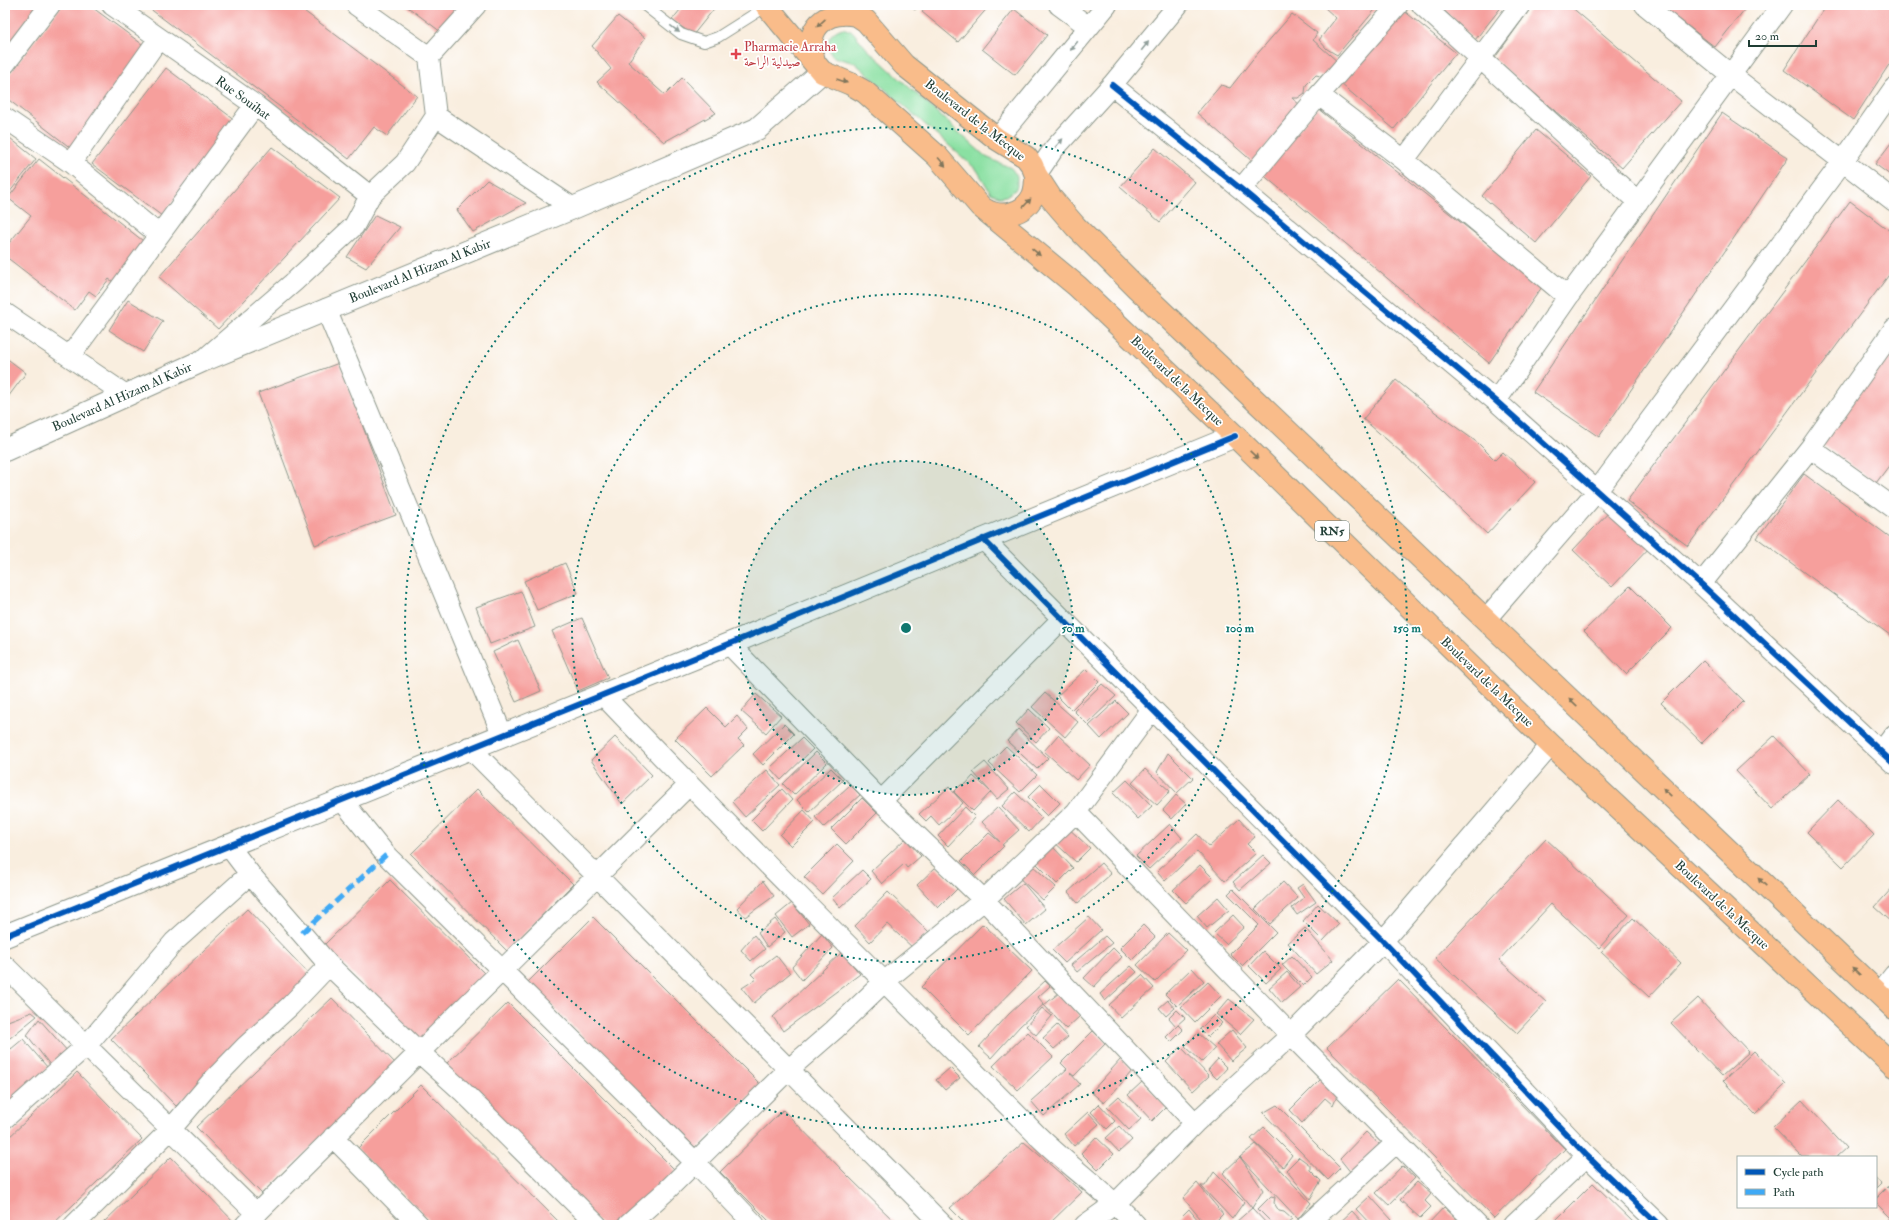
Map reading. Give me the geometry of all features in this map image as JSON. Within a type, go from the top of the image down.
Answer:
[{"type":"main road","name":"Boulevard de la Mecque","points":[[767,5],[818,67],[865,92],[937,156],[980,206],[1077,286],[1235,436],[1551,745],[1894,1066]]},
{"type":"main road","name":"Boulevard de la Mecque","points":[[849,10],[866,21],[904,65],[997,139],[1026,157],[1051,198],[1071,222],[1136,287],[1887,1001]]},
{"type":"main road","points":[[818,67],[810,50],[811,38],[816,28],[824,20],[834,14],[846,13],[849,10]]},
{"type":"main road","points":[[980,206],[988,212],[999,214],[1009,214],[1019,210],[1028,204],[1033,195],[1036,185],[1036,174]]},
{"type":"street","points":[[5,64],[50,5]]},
{"type":"street","name":"Rue Souihat","points":[[112,5],[255,105],[370,196]]},
{"type":"street","points":[[202,361],[294,282],[354,226],[370,196],[405,163],[436,116],[429,57],[356,5]]},
{"type":"street","points":[[429,57],[476,5]]},
{"type":"street","points":[[1060,5],[1089,27]]},
{"type":"street","points":[[997,139],[1108,5]]},
{"type":"street","points":[[1036,174],[1043,162],[1053,150],[1112,85],[1178,5]]},
{"type":"street","points":[[1241,189],[1319,95],[1398,5]]},
{"type":"street","points":[[1422,5],[1638,202]]},
{"type":"street","points":[[1404,160],[1520,5]]},
{"type":"street","points":[[1645,5],[1731,75],[1894,201]]},
{"type":"street","points":[[1496,401],[1568,297],[1782,5]]},
{"type":"street","points":[[71,163],[159,38]]},
{"type":"street","name":"Boulevard Al Hizam Al Kabir","points":[[5,450],[202,361],[573,208],[757,129],[818,67]]},
{"type":"street","points":[[1112,85],[1241,189],[1496,401],[1701,584],[1888,758],[1894,736]]},
{"type":"street","points":[[1486,619],[1597,491],[1843,161],[1894,88]]},
{"type":"street","points":[[1319,95],[1404,160],[1568,297]]},
{"type":"street","points":[[70,356],[158,234],[255,105]]},
{"type":"street","points":[[436,116],[573,208]]},
{"type":"street","points":[[5,118],[71,163],[158,234]]},
{"type":"street","points":[[326,309],[502,734]]},
{"type":"street","points":[[5,313],[126,395]]},
{"type":"street","points":[[1701,584],[1810,448],[1893,334]]},
{"type":"street","points":[[5,936],[469,747],[729,644],[1235,436]]},
{"type":"street","points":[[1810,448],[1894,508]]},
{"type":"street","points":[[984,539],[1383,941],[1588,1156],[1658,1225]]},
{"type":"street","points":[[881,801],[1062,619]]},
{"type":"street","points":[[729,644],[881,801],[984,900],[1195,1123]]},
{"type":"street","points":[[602,694],[688,786],[1048,1145],[1116,1203],[1136,1225]]},
{"type":"street","points":[[628,1225],[695,1162],[788,1070],[834,1030],[885,981],[984,900],[1076,812],[1152,709]]},
{"type":"street","points":[[1085,1225],[1116,1203],[1195,1123],[1291,1035],[1383,941],[1551,745]]},
{"type":"street","points":[[469,747],[942,1225]]},
{"type":"street","points":[[5,966],[171,1129],[251,1219],[688,786]]},
{"type":"street","points":[[341,799],[386,855],[695,1162],[755,1225]]},
{"type":"street","points":[[1076,812],[1291,1035],[1478,1225]]},
{"type":"street","points":[[228,845],[250,874],[330,965],[419,1052],[462,1091],[597,1225]]},
{"type":"street","points":[[5,1118],[87,1045],[174,942],[250,874]]},
{"type":"street","points":[[74,1225],[171,1129],[211,1082],[245,1047],[290,1006],[330,965]]},
{"type":"street","points":[[1887,1001],[1894,975]]},
{"type":"street","points":[[333,1137],[419,1225]]},
{"type":"street","points":[[1307,1225],[1396,1142]]},
{"type":"street","points":[[1514,1225],[1588,1156]]},
{"type":"lane","points":[[644,5],[681,34],[704,42],[718,36],[767,5]]},
{"type":"green space","points":[[843,28],[853,32],[867,49],[986,157],[1011,168],[1017,176],[1017,186],[1015,190],[1006,196],[1001,197],[991,193],[977,170],[855,63],[833,57],[828,44],[829,40],[834,33]]},
{"type":"building","points":[[5,5],[39,5],[5,49]]},
{"type":"building","points":[[62,5],[89,5],[146,47],[72,149],[5,97],[5,80]]},
{"type":"building","points":[[145,5],[296,5],[417,96],[387,136],[374,127],[349,159]]},
{"type":"building","points":[[405,5],[469,5],[445,35]]},
{"type":"building","points":[[684,5],[717,5],[693,35],[672,20]]},
{"type":"building","points":[[908,5],[919,5],[915,10]]},
{"type":"building","points":[[928,5],[990,5],[958,42],[922,12]]},
{"type":"building","points":[[1326,5],[1379,5],[1337,55],[1327,49],[1319,40],[1336,18],[1324,7]]},
{"type":"building","points":[[1438,5],[1503,5],[1475,40]]},
{"type":"building","points":[[1533,5],[1569,5],[1681,101],[1622,168],[1494,59]]},
{"type":"building","points":[[1661,5],[1748,5],[1715,47]]},
{"type":"building","points":[[1826,5],[1894,5],[1894,57],[1853,120],[1784,70]]},
{"type":"building","points":[[1014,9],[1047,35],[1015,75],[982,49]]},
{"type":"building","points":[[1403,10],[1456,53],[1394,129],[1341,84]]},
{"type":"building","points":[[1292,14],[1317,33],[1313,40],[1338,62],[1325,77],[1316,75],[1306,85],[1305,93],[1298,98],[1292,98],[1301,106],[1253,162],[1197,113],[1221,85],[1230,88]]},
{"type":"building","points":[[618,16],[645,38],[628,62],[665,95],[682,78],[716,113],[664,142],[597,82],[611,69],[592,46]]},
{"type":"building","points":[[166,68],[235,120],[162,216],[92,164]]},
{"type":"building","points":[[1317,108],[1542,287],[1489,363],[1261,173]]},
{"type":"building","points":[[1722,113],[1788,158],[1599,437],[1533,392]]},
{"type":"building","points":[[1536,130],[1591,176],[1536,243],[1482,196]]},
{"type":"building","points":[[5,134],[36,159],[5,198]]},
{"type":"building","points":[[1894,139],[1894,178],[1875,164]]},
{"type":"building","points":[[272,147],[340,198],[218,329],[159,277]]},
{"type":"building","points":[[1155,148],[1195,182],[1160,222],[1120,187]]},
{"type":"building","points":[[39,159],[147,244],[116,284],[109,279],[96,296],[89,291],[75,310],[5,256],[5,248],[31,216],[8,198]]},
{"type":"building","points":[[487,180],[526,203],[473,232],[457,210]]},
{"type":"building","points":[[1850,201],[1894,234],[1894,268],[1688,546],[1627,501]]},
{"type":"building","points":[[375,215],[400,227],[366,268],[347,257]]},
{"type":"building","points":[[128,300],[163,321],[143,352],[109,330]]},
{"type":"building","points":[[1890,351],[1894,353],[1894,459],[1876,483],[1822,444]]},
{"type":"building","points":[[5,357],[26,373],[5,401]]},
{"type":"building","points":[[339,363],[396,515],[315,545],[258,393]]},
{"type":"building","points":[[1396,380],[1435,412],[1478,443],[1495,460],[1503,452],[1535,482],[1487,534],[1401,452],[1363,419]]},
{"type":"building","points":[[1804,474],[1894,540],[1894,638],[1757,538]]},
{"type":"building","points":[[1613,508],[1652,545],[1612,587],[1573,550]]},
{"type":"building","points":[[565,563],[578,593],[537,610],[524,581]]},
{"type":"building","points":[[1630,586],[1672,628],[1626,674],[1584,631]]},
{"type":"building","points":[[521,591],[535,627],[490,644],[476,607]]},
{"type":"building","points":[[582,618],[608,678],[578,691],[552,631]]},
{"type":"building","points":[[518,640],[541,691],[516,702],[493,652]]},
{"type":"building","points":[[1703,661],[1744,701],[1702,743],[1661,703]]},
{"type":"building","points":[[1086,669],[1099,682],[1071,710],[1057,696]]},
{"type":"building","points":[[1102,684],[1116,696],[1087,724],[1074,711]]},
{"type":"building","points":[[1045,693],[1078,722],[1065,737],[1032,707]]},
{"type":"building","points":[[756,694],[781,716],[766,733],[741,711]]},
{"type":"building","points":[[1116,701],[1128,713],[1101,739],[1089,726]]},
{"type":"building","points":[[707,708],[726,727],[737,716],[748,729],[738,739],[744,745],[712,776],[675,739]]},
{"type":"building","points":[[1029,709],[1049,728],[1036,742],[1016,723]]},
{"type":"building","points":[[784,724],[794,734],[763,765],[753,754]]},
{"type":"building","points":[[1018,729],[1048,758],[1037,769],[1007,741]]},
{"type":"building","points":[[1058,735],[1090,765],[1076,780],[1044,751]]},
{"type":"building","points":[[1774,736],[1810,774],[1772,809],[1736,771]]},
{"type":"building","points":[[615,737],[652,775],[622,804],[591,760]]},
{"type":"building","points":[[802,738],[813,749],[781,780],[770,768]]},
{"type":"building","points":[[1006,746],[1037,775],[1020,792],[989,763]]},
{"type":"building","points":[[816,752],[827,763],[794,795],[783,784]]},
{"type":"building","points":[[1168,753],[1193,778],[1177,793],[1157,772]]},
{"type":"building","points":[[985,762],[1009,789],[997,799],[973,772]]},
{"type":"building","points":[[831,768],[843,780],[809,812],[797,800]]},
{"type":"building","points":[[1145,769],[1170,791],[1157,805],[1132,783]]},
{"type":"building","points":[[767,770],[780,785],[745,817],[732,802]]},
{"type":"building","points":[[973,776],[991,792],[973,811],[954,792],[961,785],[966,784]]},
{"type":"building","points":[[1127,780],[1152,806],[1138,819],[1113,793]]},
{"type":"building","points":[[1041,784],[1060,803],[1047,816],[1028,797]]},
{"type":"building","points":[[850,785],[860,795],[824,827],[815,817]]},
{"type":"building","points":[[949,787],[963,803],[939,825],[931,816],[926,821],[919,814]]},
{"type":"building","points":[[477,789],[573,884],[507,951],[411,854]]},
{"type":"building","points":[[782,789],[792,800],[762,831],[751,820]]},
{"type":"building","points":[[1015,792],[1042,818],[1029,832],[1002,806]]},
{"type":"building","points":[[1176,795],[1186,804],[1172,819],[1163,810]]},
{"type":"building","points":[[862,798],[877,813],[846,844],[831,829]]},
{"type":"building","points":[[1838,800],[1874,835],[1843,867],[1807,832]]},
{"type":"building","points":[[965,807],[975,817],[948,846],[938,836]]},
{"type":"building","points":[[998,807],[1019,830],[1002,845],[1004,846],[975,875],[961,861],[989,833],[1000,842],[982,822]]},
{"type":"building","points":[[804,810],[815,822],[791,846],[780,835]]},
{"type":"building","points":[[1239,819],[1255,837],[1247,844],[1256,853],[1225,881],[1197,851],[1165,881],[1157,872],[1197,834],[1209,847]]},
{"type":"building","points":[[1170,824],[1182,838],[1149,869],[1136,856]]},
{"type":"building","points":[[1067,827],[1090,848],[1076,862],[1053,841]]},
{"type":"building","points":[[905,839],[921,856],[907,868],[904,864],[882,884],[871,871]]},
{"type":"building","points":[[1546,839],[1629,915],[1599,948],[1551,904],[1499,960],[1546,1002],[1517,1033],[1435,958]]},
{"type":"building","points":[[837,844],[854,861],[822,894],[804,877]]},
{"type":"building","points":[[1052,846],[1073,868],[1057,884],[1035,862]]},
{"type":"building","points":[[1263,855],[1271,863],[1240,890],[1233,882]]},
{"type":"building","points":[[1101,863],[1111,874],[1078,903],[1068,892]]},
{"type":"building","points":[[1031,864],[1056,887],[1043,900],[1018,877]]},
{"type":"building","points":[[1200,865],[1213,878],[1186,903],[1173,890]]},
{"type":"building","points":[[936,867],[957,889],[938,908],[917,885]]},
{"type":"building","points":[[862,870],[871,879],[840,908],[832,898]]},
{"type":"building","points":[[390,880],[486,975],[420,1041],[324,945]]},
{"type":"building","points":[[763,881],[774,896],[745,917],[737,908]]},
{"type":"building","points":[[1283,882],[1298,898],[1270,924],[1255,909]]},
{"type":"building","points":[[1023,883],[1045,909],[1026,925],[1004,899]]},
{"type":"building","points":[[1303,884],[1316,902],[1297,915],[1292,908],[1304,898],[1297,888]]},
{"type":"building","points":[[1894,886],[1894,924],[1875,907]]},
{"type":"building","points":[[1233,889],[1276,932],[1242,966],[1230,954],[1259,925],[1228,894]]},
{"type":"building","points":[[888,892],[929,932],[913,948],[887,924],[870,942],[855,926]]},
{"type":"building","points":[[1218,897],[1229,910],[1207,928],[1197,916]]},
{"type":"building","points":[[792,903],[809,924],[792,937],[776,916]]},
{"type":"building","points":[[1318,904],[1339,924],[1323,941],[1303,921]]},
{"type":"building","points":[[247,909],[312,977],[176,1106],[111,1039]]},
{"type":"building","points":[[1233,915],[1244,927],[1226,944],[1214,933]]},
{"type":"building","points":[[593,917],[761,1085],[697,1149],[528,982]]},
{"type":"building","points":[[1089,917],[1101,930],[1065,963],[1052,950]]},
{"type":"building","points":[[1633,918],[1681,963],[1649,997],[1601,952]]},
{"type":"building","points":[[775,919],[785,932],[767,947],[758,933]]},
{"type":"building","points":[[983,924],[1032,971],[969,1035],[921,987]]},
{"type":"building","points":[[1143,925],[1155,937],[1132,960],[1120,948]]},
{"type":"building","points":[[1305,928],[1333,960],[1316,974],[1288,943]]},
{"type":"building","points":[[1168,933],[1186,950],[1155,982],[1137,965]]},
{"type":"building","points":[[822,934],[833,948],[802,980],[792,967]]},
{"type":"building","points":[[754,935],[765,949],[751,961],[741,950]]},
{"type":"building","points":[[1105,936],[1112,943],[1077,972],[1071,965]]},
{"type":"building","points":[[1113,948],[1122,957],[1094,987],[1084,978]]},
{"type":"building","points":[[1263,951],[1281,969],[1266,983],[1249,966]]},
{"type":"building","points":[[842,952],[860,974],[783,1031],[773,1017]]},
{"type":"building","points":[[776,955],[790,973],[754,1003],[742,988],[756,979],[751,974]]},
{"type":"building","points":[[1292,956],[1312,977],[1303,986],[1282,965]]},
{"type":"building","points":[[1131,966],[1137,972],[1105,1001],[1100,994]]},
{"type":"building","points":[[1192,968],[1204,981],[1177,1006],[1165,994]]},
{"type":"building","points":[[1287,972],[1300,987],[1282,1003],[1269,988]]},
{"type":"building","points":[[1142,975],[1154,988],[1121,1018],[1109,1005]]},
{"type":"building","points":[[1398,979],[1565,1149],[1494,1218],[1327,1048]]},
{"type":"building","points":[[1045,981],[1050,986],[1038,997],[1044,1004],[1020,1026],[991,1058],[979,1047],[1009,1014]]},
{"type":"building","points":[[1208,982],[1221,996],[1195,1022],[1181,1007]]},
{"type":"building","points":[[1059,993],[1080,1016],[1066,1029],[1044,1005]]},
{"type":"building","points":[[332,998],[397,1065],[262,1194],[196,1127]]},
{"type":"building","points":[[1698,998],[1749,1052],[1722,1076],[1671,1023]]},
{"type":"building","points":[[1229,999],[1254,1019],[1240,1034],[1216,1014]]},
{"type":"building","points":[[1168,1000],[1175,1008],[1166,1016],[1159,1008]]},
{"type":"building","points":[[508,1003],[676,1171],[621,1225],[602,1225],[443,1067]]},
{"type":"building","points":[[1042,1008],[1052,1016],[1036,1035],[1026,1026]]},
{"type":"building","points":[[1177,1010],[1185,1018],[1176,1026],[1169,1018]]},
{"type":"building","points":[[32,1012],[37,1016],[10,1038],[5,1037],[5,1022]]},
{"type":"building","points":[[1214,1015],[1222,1023],[1208,1037],[1200,1029]]},
{"type":"building","points":[[39,1019],[69,1053],[54,1070],[27,1035]]},
{"type":"building","points":[[1057,1025],[1068,1037],[1054,1049],[1043,1038]]},
{"type":"building","points":[[1178,1025],[1183,1030],[1171,1042],[1166,1037]]},
{"type":"building","points":[[1232,1030],[1247,1048],[1231,1061],[1216,1044]]},
{"type":"building","points":[[1093,1031],[1106,1043],[1074,1076],[1070,1073],[1080,1084],[1044,1116],[1031,1101],[1067,1069],[1061,1063]]},
{"type":"building","points":[[1028,1032],[1053,1057],[1018,1090],[993,1066]]},
{"type":"building","points":[[1198,1033],[1215,1048],[1202,1062],[1185,1046]]},
{"type":"building","points":[[23,1039],[48,1068],[5,1110],[5,1042],[11,1049]]},
{"type":"building","points":[[1181,1047],[1209,1076],[1193,1091],[1166,1062]]},
{"type":"building","points":[[1754,1051],[1786,1084],[1755,1114],[1723,1081]]},
{"type":"building","points":[[1121,1059],[1133,1070],[1104,1103],[1091,1092]]},
{"type":"building","points":[[1218,1059],[1227,1068],[1217,1079],[1208,1070]]},
{"type":"building","points":[[950,1068],[960,1078],[945,1090],[936,1080]]},
{"type":"building","points":[[77,1072],[142,1139],[52,1225],[5,1225],[5,1141]]},
{"type":"building","points":[[1321,1079],[1337,1095],[1333,1105],[1325,1098],[1302,1123],[1290,1110]]},
{"type":"building","points":[[1142,1082],[1166,1107],[1152,1121],[1128,1095]]},
{"type":"building","points":[[421,1085],[562,1225],[434,1225],[357,1149]]},
{"type":"building","points":[[1119,1096],[1141,1119],[1129,1130],[1107,1107]]},
{"type":"building","points":[[1802,1100],[1846,1148],[1837,1156],[1801,1156],[1773,1127]]},
{"type":"building","points":[[1099,1104],[1115,1121],[1107,1129],[1091,1112]]},
{"type":"building","points":[[1277,1105],[1340,1168],[1328,1180],[1263,1113]]},
{"type":"building","points":[[783,1110],[898,1225],[773,1225],[720,1172]]},
{"type":"building","points":[[1088,1112],[1099,1124],[1074,1146],[1064,1134]]},
{"type":"building","points":[[1119,1126],[1132,1140],[1119,1152],[1106,1138]]},
{"type":"building","points":[[1264,1127],[1292,1155],[1283,1167],[1251,1139]]},
{"type":"building","points":[[1366,1132],[1380,1145],[1352,1174],[1340,1159]]},
{"type":"building","points":[[1096,1137],[1114,1154],[1098,1170],[1081,1153]]},
{"type":"building","points":[[1024,1142],[1082,1192],[1048,1225],[967,1225],[950,1208]]},
{"type":"building","points":[[1256,1144],[1311,1203],[1298,1219],[1240,1157]]},
{"type":"building","points":[[171,1157],[237,1225],[101,1225]]},
{"type":"building","points":[[1240,1157],[1263,1190],[1252,1208],[1223,1173]]},
{"type":"building","points":[[1299,1157],[1310,1165],[1310,1170],[1321,1181],[1310,1199],[1286,1170]]},
{"type":"building","points":[[1402,1166],[1415,1178],[1389,1205],[1376,1193]]},
{"type":"building","points":[[1214,1172],[1244,1202],[1232,1219],[1201,1186],[1205,1186]]},
{"type":"building","points":[[1877,1179],[1881,1184],[1877,1188]]},
{"type":"building","points":[[1417,1182],[1431,1194],[1425,1201],[1431,1207],[1420,1218],[1400,1200]]},
{"type":"building","points":[[1197,1183],[1223,1214],[1212,1225],[1206,1225],[1183,1198]]},
{"type":"building","points":[[1593,1183],[1636,1225],[1551,1225]]},
{"type":"building","points":[[1888,1187],[1894,1193],[1894,1225],[1883,1225],[1891,1217],[1877,1203],[1877,1198]]},
{"type":"building","points":[[1271,1196],[1275,1197],[1274,1203],[1279,1211],[1284,1212],[1292,1219],[1284,1225],[1274,1225],[1258,1209]]},
{"type":"building","points":[[1370,1196],[1392,1220],[1386,1225],[1371,1225],[1356,1209]]},
{"type":"building","points":[[1444,1207],[1462,1224],[1427,1225]]},
{"type":"building","points":[[1252,1208],[1268,1225],[1239,1225],[1236,1222]]},
{"type":"building","points":[[1189,1209],[1202,1225],[1173,1225]]},
{"type":"building","points":[[1352,1211],[1365,1225],[1338,1224]]},
{"type":"marked path","points":[[302,933],[386,855]]},
{"type":"cycle path","points":[[1112,85],[1241,189],[1496,401],[1701,584],[1894,764]]},
{"type":"cycle path","points":[[5,936],[729,644],[1235,436]]},
{"type":"cycle path","points":[[983,539],[1383,941],[1587,1156],[1659,1225]]},
{"type":"place","name":"Pharmacie Arraha صيدلية الراحة","points":[[736,54]]}]
